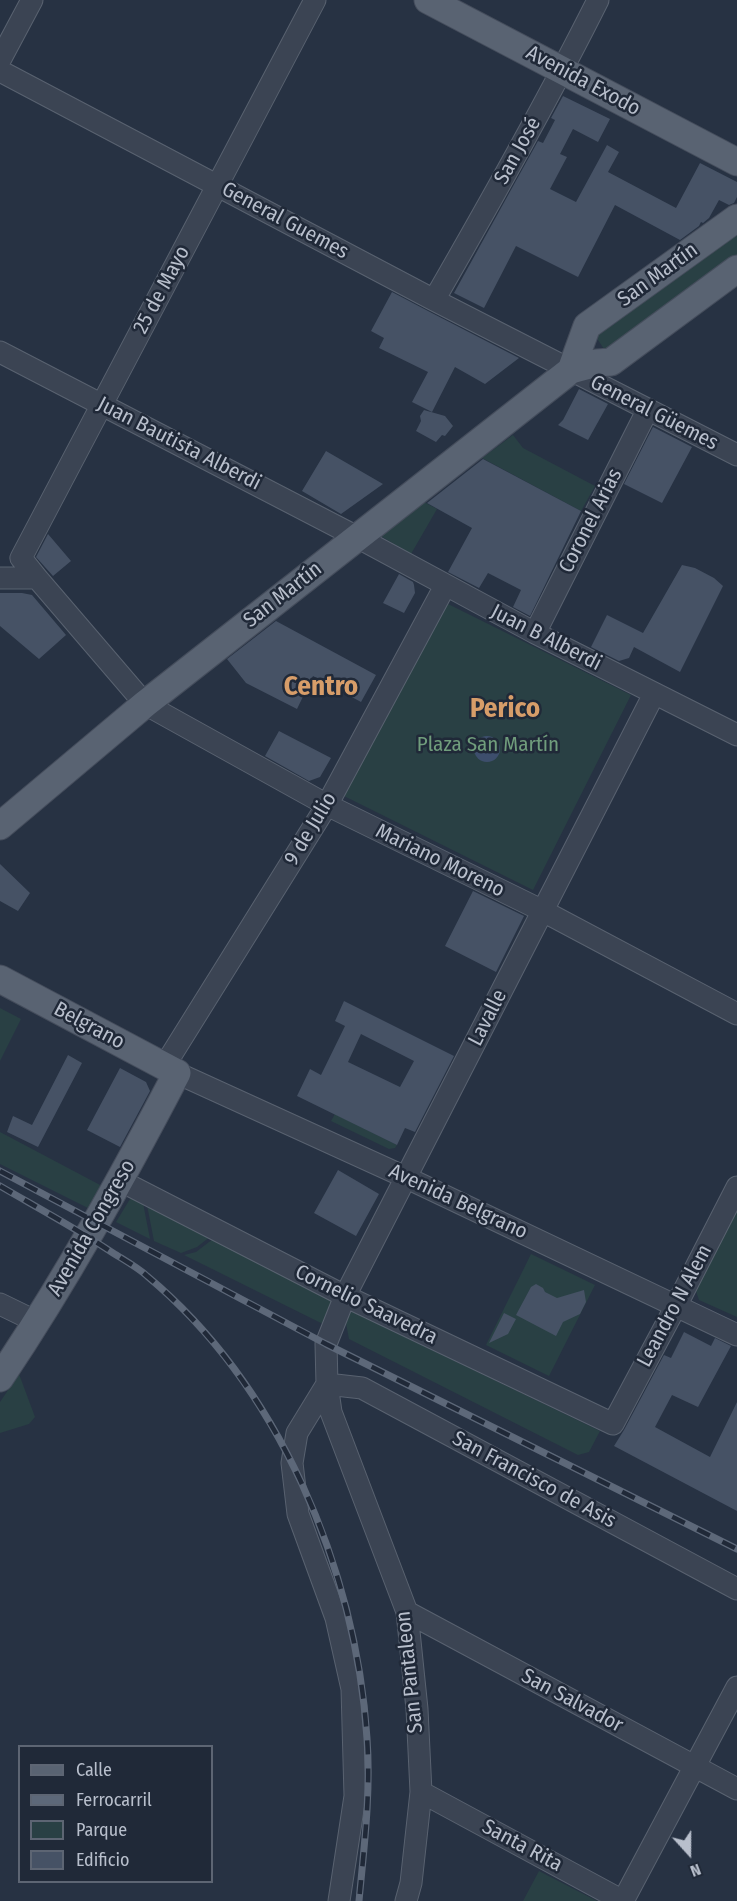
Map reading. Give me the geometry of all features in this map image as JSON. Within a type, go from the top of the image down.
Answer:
[{"type":"main road","name":"Avenida Exodo","points":[[428,0],[737,162]]},
{"type":"main road","name":"San Martín","points":[[583,359],[587,326],[737,218]]},
{"type":"main road","name":"San Martín","points":[[0,826],[145,704],[583,359],[611,362],[737,269]]},
{"type":"main road","name":"Belgrano","points":[[0,979],[171,1069]]},
{"type":"main road","name":"Avenida Congreso","points":[[0,1378],[37,1322],[121,1181],[171,1069]]},
{"type":"street","points":[[0,60],[32,0]]},
{"type":"street","name":"25 de Mayo","points":[[11,571],[102,404],[315,0]]},
{"type":"street","name":"San José","points":[[434,300],[514,161],[598,0]]},
{"type":"street","name":"General Guemes","points":[[0,71],[434,300],[583,359]]},
{"type":"street","name":"Juan Bautista Alberdi","points":[[0,352],[357,537]]},
{"type":"street","name":"General Güemes","points":[[583,359],[648,409],[737,455]]},
{"type":"street","name":"Coronel Arias","points":[[535,633],[648,409]]},
{"type":"street","name":"Juan B Alberdi","points":[[357,537],[535,633],[737,735]]},
{"type":"street","points":[[11,571],[37,578],[145,704]]},
{"type":"street","name":"9 de Julio","points":[[171,1069],[327,805],[445,586]]},
{"type":"street","name":"Lavalle","points":[[326,1344],[345,1296],[405,1177],[654,694]]},
{"type":"street","name":"Mariano Moreno","points":[[145,704],[327,805],[543,911],[737,1014]]},
{"type":"street","name":"Avenida Belgrano","points":[[171,1069],[737,1335]]},
{"type":"street","name":"Cornelio Saavedra","points":[[121,1181],[345,1296],[613,1424]]},
{"type":"street","name":"Leandro N Alem","points":[[613,1424],[735,1194]]},
{"type":"street","points":[[0,1304],[37,1322]]},
{"type":"street","name":"San Pantaleon","points":[[326,1344],[327,1384],[331,1412],[407,1612],[417,1709],[421,1792],[411,1884],[406,1901]]},
{"type":"street","points":[[327,1384],[297,1433],[292,1462],[298,1514],[336,1618],[352,1689],[355,1796],[339,1901]]},
{"type":"street","name":"San Francisco de Asis","points":[[327,1384],[362,1388],[737,1588]]},
{"type":"street","name":"San Salvador","points":[[407,1612],[737,1789]]},
{"type":"street","points":[[623,1901],[737,1687]]},
{"type":"street","name":"Santa Rita","points":[[421,1792],[623,1901]]},
{"type":"green space","points":[[737,224],[737,262],[608,355],[592,331]]},
{"type":"green space","points":[[513,435],[523,448],[595,486],[581,511],[482,458]]},
{"type":"green space","points":[[424,502],[437,509],[411,554],[379,535]]},
{"type":"green space","name":"Plaza San Martín","points":[[442,601],[631,695],[533,890],[344,796]]},
{"type":"green space","points":[[0,1008],[21,1019],[0,1061]]},
{"type":"green space","points":[[335,1114],[397,1145],[389,1149],[331,1121]]},
{"type":"green space","points":[[0,1132],[102,1186],[90,1209],[0,1164]]},
{"type":"green space","points":[[134,1196],[143,1203],[150,1239],[116,1222]]},
{"type":"green space","points":[[737,1201],[737,1317],[699,1300],[694,1285]]},
{"type":"green space","points":[[147,1205],[211,1236],[197,1247],[181,1253],[154,1241]]},
{"type":"green space","points":[[213,1239],[335,1302],[331,1328],[184,1255],[196,1252]]},
{"type":"green space","points":[[531,1254],[595,1285],[549,1376],[486,1345]]},
{"type":"green space","points":[[351,1311],[600,1431],[589,1452],[578,1455],[349,1339],[346,1323]]},
{"type":"green space","points":[[19,1374],[35,1417],[29,1424],[0,1433],[0,1402]]},
{"type":"green space","points":[[539,1871],[597,1901],[523,1901]]},
{"type":"water","points":[[487,736],[496,740],[500,749],[496,758],[487,762],[478,758],[474,749],[478,740]]},
{"type":"building","points":[[563,96],[610,119],[598,142],[573,129],[560,154],[567,157],[550,189],[576,202],[607,145],[619,152],[608,172],[676,208],[700,163],[737,182],[737,197],[734,203],[729,205],[719,200],[709,218],[680,240],[615,205],[578,277],[516,246],[484,308],[454,293],[538,141],[543,143],[555,120],[551,118]]},
{"type":"building","points":[[392,292],[519,358],[485,384],[455,367],[432,412],[412,402],[428,372],[379,348],[384,338],[371,331]]},
{"type":"building","points":[[579,389],[608,404],[588,440],[558,425]]},
{"type":"building","points":[[424,410],[445,416],[453,426],[436,442],[416,431]]},
{"type":"building","points":[[653,427],[692,447],[662,503],[624,484]]},
{"type":"building","points":[[326,451],[383,484],[341,514],[302,491]]},
{"type":"building","points":[[483,459],[581,511],[530,616],[513,607],[521,590],[488,573],[479,588],[448,572],[472,528],[427,503]]},
{"type":"building","points":[[48,534],[71,561],[53,576],[36,557]]},
{"type":"building","points":[[682,565],[695,568],[714,578],[723,586],[680,672],[634,647],[629,658],[619,661],[591,647],[607,615],[643,633]]},
{"type":"building","points":[[399,574],[413,582],[414,585],[415,593],[404,613],[383,603]]},
{"type":"building","points":[[0,593],[32,595],[66,635],[39,659],[0,626]]},
{"type":"building","points":[[276,621],[376,675],[361,702],[313,676],[297,709],[246,683],[227,659]]},
{"type":"building","points":[[279,731],[331,758],[320,777],[309,781],[265,756]]},
{"type":"building","points":[[0,864],[30,893],[18,911],[0,901]]},
{"type":"building","points":[[473,891],[524,916],[496,972],[445,946]]},
{"type":"building","points":[[344,1001],[454,1056],[415,1132],[405,1128],[397,1145],[297,1096],[310,1069],[321,1075],[345,1026],[335,1021]],"holes":[[[361,1034],[414,1061],[400,1087],[348,1062]]]},
{"type":"building","points":[[68,1055],[82,1063],[38,1147],[7,1132],[13,1116],[32,1125]]},
{"type":"building","points":[[120,1068],[146,1082],[150,1091],[120,1147],[87,1130]]},
{"type":"building","points":[[338,1170],[379,1194],[356,1236],[314,1213]]},
{"type":"building","points":[[536,1284],[557,1298],[584,1290],[586,1302],[580,1314],[563,1322],[556,1336],[516,1315],[531,1287]]},
{"type":"building","points":[[504,1313],[516,1319],[508,1334],[489,1343]]},
{"type":"building","points":[[684,1332],[711,1346],[715,1338],[731,1346],[698,1407],[672,1395],[655,1427],[710,1457],[737,1402],[737,1511],[614,1446],[664,1355],[671,1358]]},
{"type":"railway","points":[[0,1171],[326,1344],[737,1549]]},
{"type":"railway","points":[[0,1186],[135,1267],[194,1321],[236,1371],[272,1426],[302,1485],[327,1547],[347,1610],[360,1674],[367,1738],[368,1779],[359,1901]]},
{"type":"district","name":"Centro","points":[[321,687]]},
{"type":"district","name":"Perico","points":[[505,709]]}]
